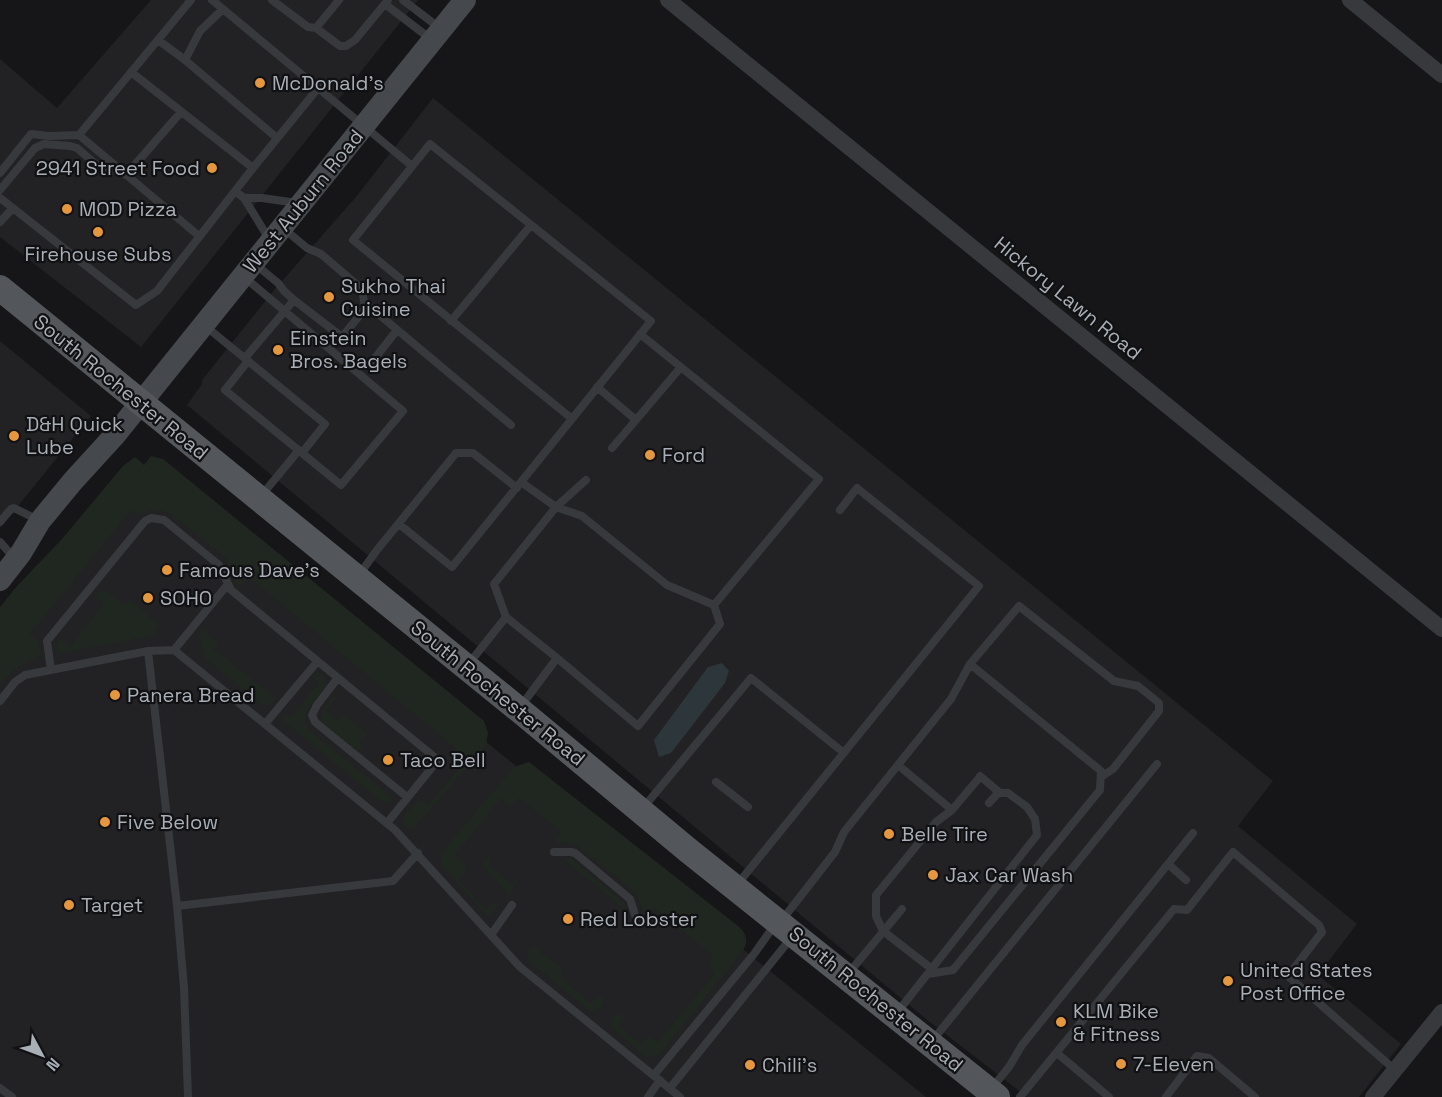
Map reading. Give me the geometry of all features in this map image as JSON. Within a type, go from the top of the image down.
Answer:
[{"type":"main road","name":"West Auburn Road","points":[[0,580],[16,560],[40,521],[115,435],[465,0]]},
{"type":"main road","name":"South Rochester Road","points":[[0,288],[994,1094]]},
{"type":"street","name":"Hickory Lawn Road","points":[[668,0],[1442,629]]},
{"type":"street","points":[[1350,0],[1442,75]]},
{"type":"street","points":[[1373,1097],[1442,1012]]},
{"type":"lane","points":[[79,135],[191,0]]},
{"type":"lane","points":[[212,0],[412,166]]},
{"type":"lane","points":[[272,0],[308,27],[316,28],[340,46],[346,46],[355,40],[387,2],[437,35]]},
{"type":"lane","points":[[316,28],[339,0]]},
{"type":"lane","points":[[403,0],[437,35]]},
{"type":"lane","points":[[185,60],[200,31],[222,9]]},
{"type":"lane","points":[[158,40],[277,138]]},
{"type":"lane","points":[[131,72],[253,168]]},
{"type":"lane","points":[[119,168],[106,173],[76,148],[44,144],[34,148],[0,197],[136,305],[157,291],[319,87]]},
{"type":"lane","points":[[126,175],[181,112]]},
{"type":"lane","points":[[0,173],[31,134],[79,135],[199,236]]},
{"type":"lane","points":[[399,524],[452,567],[651,321],[430,144],[353,240],[571,418]]},
{"type":"lane","points":[[235,191],[244,198],[276,235],[321,254],[362,289],[363,302],[512,425]]},
{"type":"lane","points":[[244,198],[262,198],[301,204]]},
{"type":"lane","points":[[0,222],[13,208]]},
{"type":"lane","points":[[452,321],[531,225]]},
{"type":"lane","points":[[248,269],[278,283],[294,300],[342,337],[368,305]]},
{"type":"lane","points":[[248,269],[285,311],[403,411],[341,485],[225,390],[246,360],[285,311],[294,300]]},
{"type":"lane","points":[[204,324],[325,424],[259,499]]},
{"type":"lane","points":[[372,362],[397,330]]},
{"type":"lane","points":[[640,334],[819,479],[714,605]]},
{"type":"lane","points":[[612,448],[681,367]]},
{"type":"lane","points":[[597,387],[636,420]]},
{"type":"lane","points":[[357,578],[456,453],[473,453],[556,507],[582,516],[667,585],[714,605],[720,624],[638,726],[506,617],[494,584],[556,507],[586,480]]},
{"type":"lane","points":[[736,887],[979,586],[857,488],[840,510]]},
{"type":"lane","points":[[0,522],[14,508],[40,521]]},
{"type":"lane","points":[[51,670],[47,641],[145,521],[151,518],[164,520],[219,565],[231,590],[438,760],[387,823]]},
{"type":"lane","points":[[0,542],[16,560]]},
{"type":"lane","points":[[174,650],[228,584]]},
{"type":"lane","points":[[670,1088],[835,852],[844,832],[951,699],[970,664],[1019,606],[1114,681],[1138,686],[1159,703],[1159,711],[1113,769],[1101,777]]},
{"type":"lane","points":[[466,667],[506,617]]},
{"type":"lane","points":[[0,701],[15,682],[25,675],[148,651],[174,650],[387,823],[520,967],[680,1097]]},
{"type":"lane","points":[[148,651],[177,906],[184,988],[188,1097]]},
{"type":"lane","points":[[518,709],[557,658]]},
{"type":"lane","points":[[265,724],[317,662]]},
{"type":"lane","points":[[895,1015],[930,971],[1008,873],[1037,835],[1035,819],[1027,807],[1008,793],[1000,793],[980,777],[952,810],[936,822],[876,895],[876,916],[883,931],[930,971],[953,970],[1100,790],[1101,771],[970,664]]},
{"type":"lane","points":[[641,810],[752,678],[844,753]]},
{"type":"lane","points":[[337,679],[317,705],[312,715],[315,722],[407,797]]},
{"type":"lane","points":[[930,1044],[1157,764]]},
{"type":"lane","points":[[898,765],[952,810]]},
{"type":"lane","points":[[716,782],[748,807]]},
{"type":"lane","points":[[989,802],[1000,793]]},
{"type":"lane","points":[[994,1094],[1022,1046],[1193,832]]},
{"type":"lane","points":[[554,852],[575,854],[630,899],[635,915]]},
{"type":"lane","points":[[1020,1097],[1174,909],[1187,910],[1233,852],[1319,925],[1322,932],[1288,976],[1395,1070]]},
{"type":"lane","points":[[177,906],[393,881],[418,854]]},
{"type":"lane","points":[[1168,864],[1186,880]]},
{"type":"lane","points":[[491,935],[512,905]]},
{"type":"lane","points":[[846,975],[902,909]]},
{"type":"lane","points":[[648,1097],[657,1078],[753,954],[784,925]]},
{"type":"lane","points":[[1056,1053],[1109,1097]]},
{"type":"lane","points":[[1166,1097],[1197,1056],[1209,1058],[1255,1097]]},
{"type":"lane","points":[[0,1088],[12,1097]]},
{"type":"shaded area","points":[[151,0],[418,0],[141,347],[0,237],[0,59],[57,108]]},
{"type":"shaded area","points":[[433,98],[1273,781],[1238,826],[1357,924],[1318,975],[1401,1044],[1359,1097],[1027,1097],[926,1019],[187,405],[202,384],[202,380],[275,289],[356,197]]},
{"type":"shaded area","points":[[0,341],[91,416],[0,528]]},
{"type":"shaded area","points":[[151,456],[163,459],[484,721],[488,733],[486,746],[414,828],[403,824],[404,816],[416,802],[428,805],[458,770],[449,759],[457,749],[249,577],[242,585],[237,585],[224,556],[172,515],[160,510],[152,510],[139,515],[131,510],[30,634],[38,642],[41,656],[17,667],[0,683],[0,607],[62,539],[123,466],[135,457],[144,465]]},
{"type":"shaded area","points":[[146,466],[206,511],[490,745],[926,1097],[0,1097],[0,633]]},
{"type":"shaded area","points":[[100,591],[106,591],[125,606],[130,600],[159,624],[154,629],[157,635],[56,654],[57,642],[61,640],[70,647],[103,604],[94,596]]},
{"type":"shaded area","points":[[201,628],[219,643],[214,649],[276,699],[272,703],[265,706],[261,704],[204,657],[199,638]]},
{"type":"shaded area","points":[[722,663],[729,671],[725,683],[671,753],[659,757],[654,740],[708,667]]},
{"type":"shaded area","points":[[317,671],[323,676],[326,685],[307,711],[308,729],[391,797],[391,802],[384,803],[281,719],[285,714],[291,718],[319,683],[312,677]]},
{"type":"shaded area","points":[[338,692],[326,711],[339,721],[344,715],[367,733],[359,743],[363,746],[358,751],[320,719],[324,707]]},
{"type":"shaded area","points":[[529,762],[738,926],[745,935],[746,945],[742,952],[659,1055],[646,1057],[612,1028],[612,1018],[622,1013],[624,1018],[618,1026],[641,1044],[648,1037],[658,1042],[715,973],[708,965],[713,955],[654,908],[645,915],[636,893],[576,845],[558,843],[554,840],[561,831],[519,798],[510,806],[501,798],[455,855],[469,868],[459,880],[486,910],[495,902],[498,904],[490,915],[487,915],[441,865],[441,853],[514,767]]},
{"type":"shaded area","points":[[488,857],[493,858],[489,865],[510,883],[512,884],[521,877],[510,893],[483,866]]},
{"type":"shaded area","points":[[562,858],[572,859],[624,903],[626,911]]},
{"type":"shaded area","points":[[531,948],[535,948],[565,971],[560,977],[591,1003],[600,996],[603,998],[603,1006],[590,1011],[529,961],[527,953]]},
{"type":"place","name":"McDonald's","points":[[260,83]]},
{"type":"place","name":"2941 Street Food","points":[[212,168]]},
{"type":"place","name":"MOD Pizza","points":[[67,209]]},
{"type":"place","name":"Firehouse Subs","points":[[98,232]]},
{"type":"place","name":"Sukho Thai Cuisine","points":[[329,297]]},
{"type":"place","name":"Einstein Bros. Bagels","points":[[278,350]]},
{"type":"place","name":"D&H Quick Lube","points":[[14,436]]},
{"type":"place","name":"Ford","points":[[650,455]]},
{"type":"place","name":"Famous Dave's","points":[[167,570]]},
{"type":"place","name":"SOHO","points":[[148,598]]},
{"type":"place","name":"Panera Bread","points":[[115,695]]},
{"type":"place","name":"Taco Bell","points":[[388,760]]},
{"type":"place","name":"Five Below","points":[[105,822]]},
{"type":"place","name":"Belle Tire","points":[[889,834]]},
{"type":"place","name":"Jax Car Wash","points":[[933,875]]},
{"type":"place","name":"Target","points":[[69,905]]},
{"type":"place","name":"Red Lobster","points":[[568,919]]},
{"type":"place","name":"United States Post Office","points":[[1228,981]]},
{"type":"place","name":"KLM Bike & Fitness","points":[[1061,1022]]},
{"type":"place","name":"7-Eleven","points":[[1121,1064]]},
{"type":"place","name":"Chili's","points":[[750,1065]]}]
